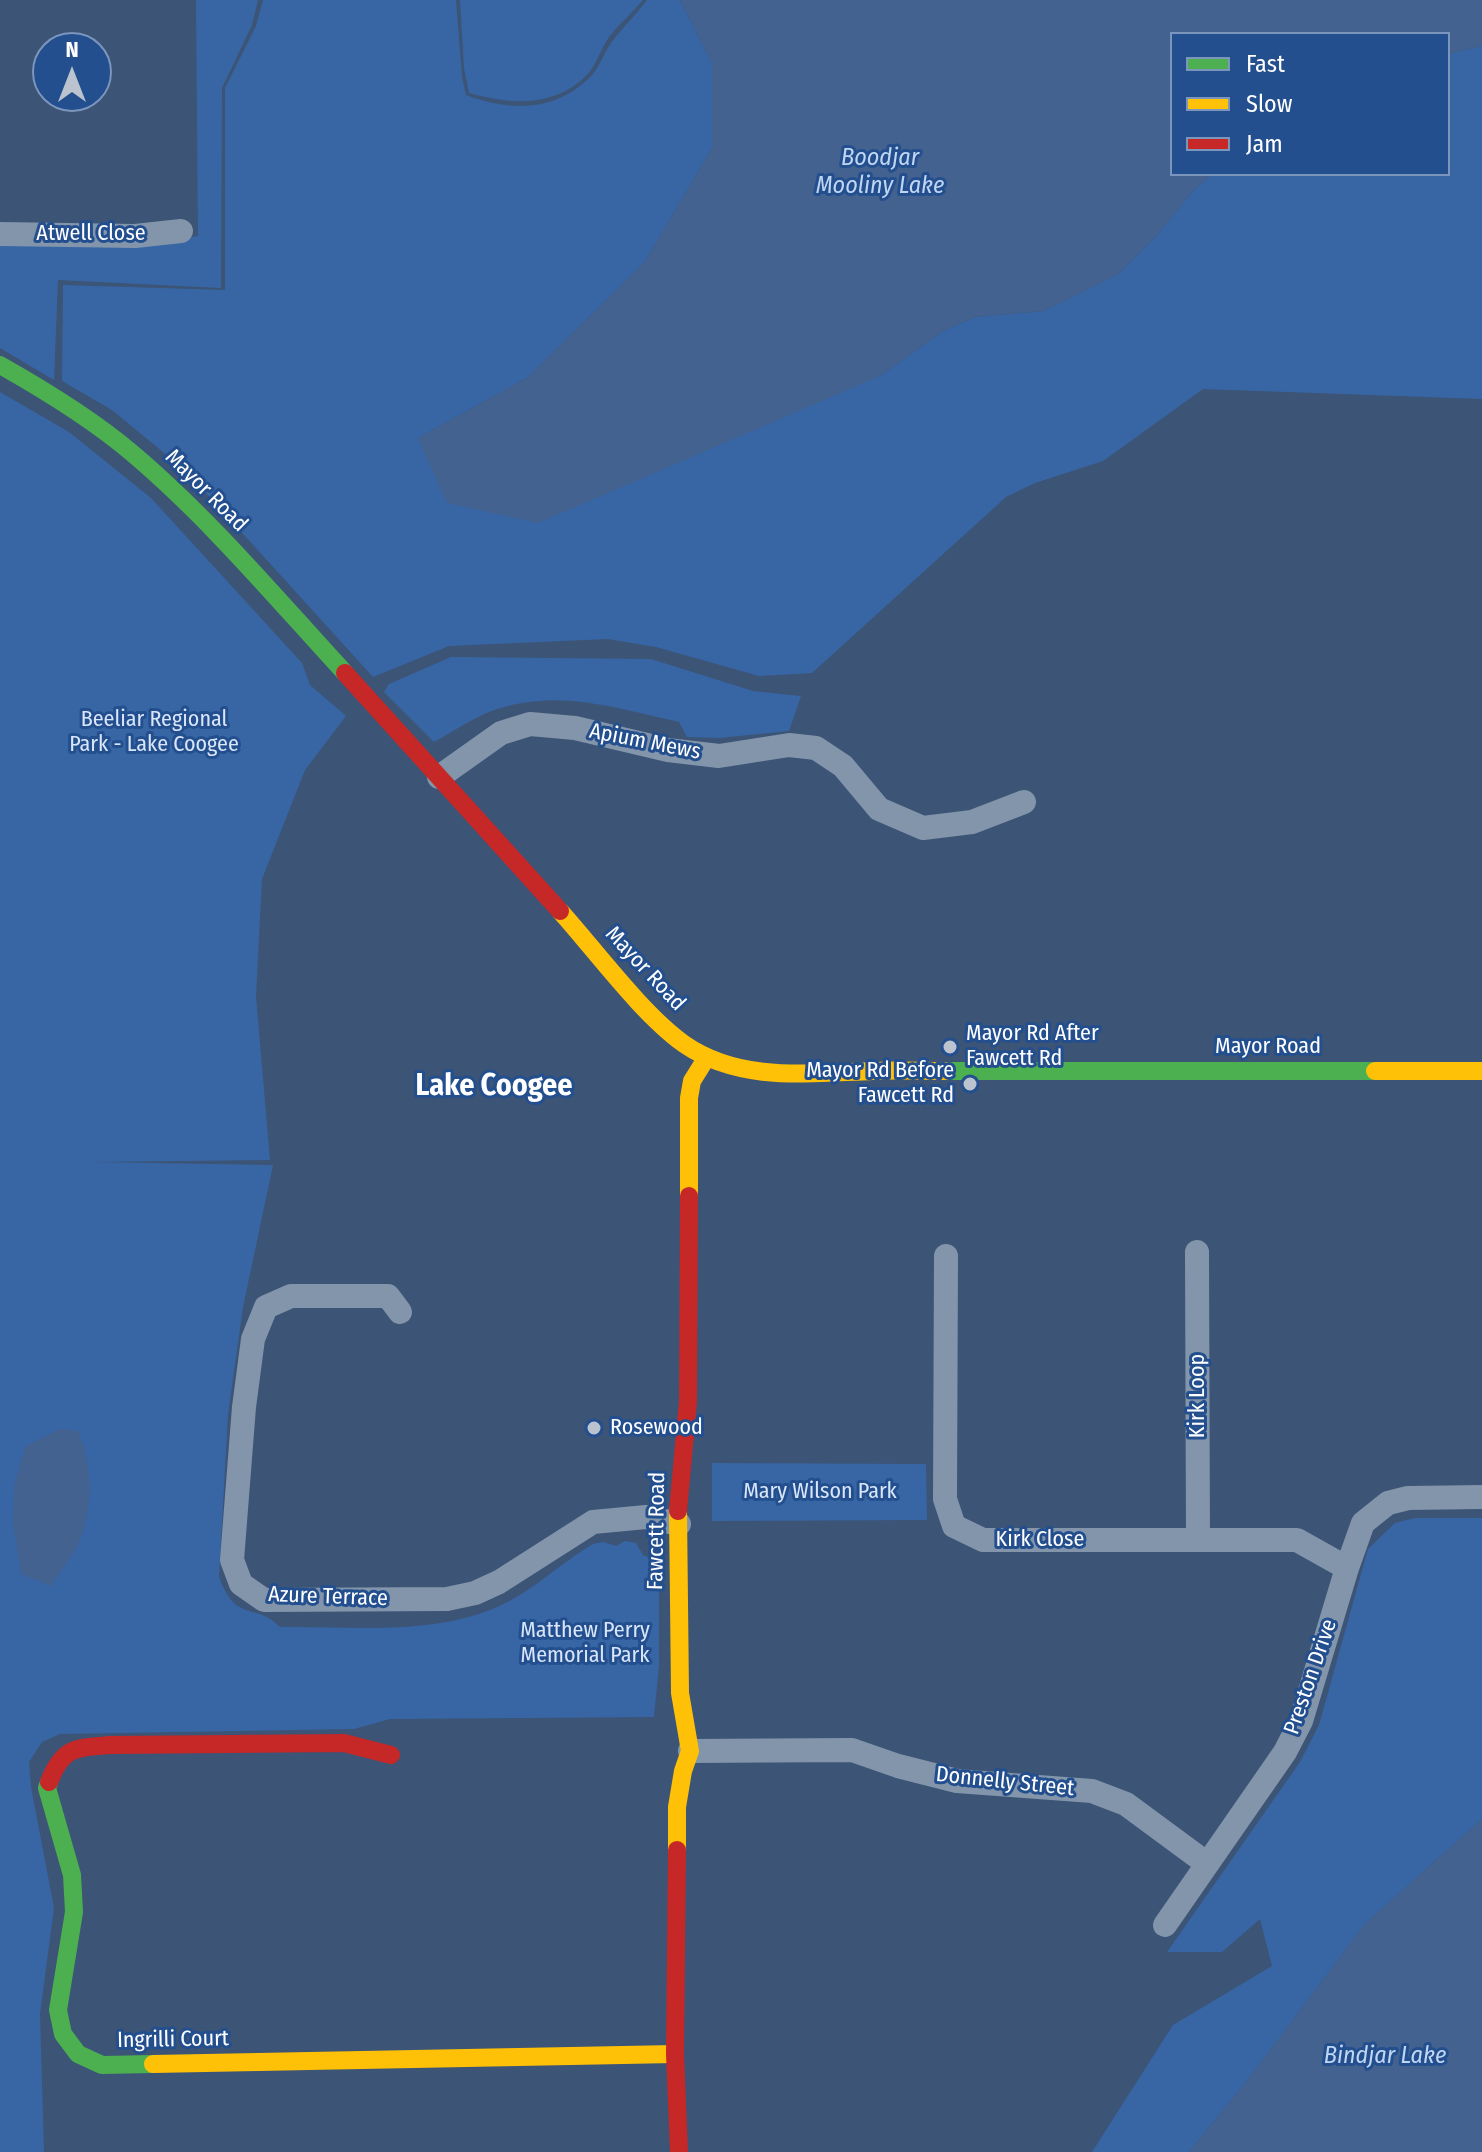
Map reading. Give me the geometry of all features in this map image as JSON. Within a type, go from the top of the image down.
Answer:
[{"type":"street","name":"Atwell Close","points":[[0,234],[135,236],[181,231]]},
{"type":"street","name":"Mayor Road","points":[[0,365],[90,420],[178,494],[649,1011],[673,1035],[707,1057],[741,1069],[822,1074],[873,1071],[1482,1071]]},
{"type":"street","name":"Apium Mews","points":[[439,777],[501,733],[530,724],[575,728],[668,750],[719,756],[789,745],[816,748],[843,766],[879,809],[923,828],[972,822],[1024,802]]},
{"type":"street","name":"Fawcett Road","points":[[679,2152],[675,2054],[677,1807],[690,1751],[680,1693],[679,1524],[688,1401],[689,1098],[692,1081],[707,1057]]},
{"type":"street","name":"Kirk Loop","points":[[1197,1252],[1198,1540]]},
{"type":"street","name":"Kirk Close","points":[[946,1256],[945,1499],[954,1526],[983,1540],[1297,1540],[1347,1568]]},
{"type":"street","name":"Azure Terrace","points":[[400,1312],[388,1296],[291,1296],[266,1307],[253,1339],[244,1407],[232,1560],[241,1584],[264,1600],[447,1599],[475,1593],[499,1582],[593,1522],[646,1517],[679,1524]]},
{"type":"street","name":"Preston Drive","points":[[1165,1925],[1285,1752],[1301,1721],[1363,1523],[1388,1503],[1408,1498],[1482,1497]]},
{"type":"street","name":"Ingrilli Court","points":[[391,1755],[344,1743],[111,1745],[77,1748],[57,1762],[47,1788],[72,1875],[74,1912],[58,2010],[63,2034],[78,2054],[102,2065],[675,2054]]},
{"type":"street","name":"Donnelly Street","points":[[690,1751],[852,1750],[957,1781],[1092,1791],[1126,1804],[1206,1863]]},
{"type":"green space","points":[[196,0],[258,0],[252,25],[222,88],[221,288],[58,280],[54,380],[0,348],[0,244],[134,246],[198,236]]},
{"type":"green space","points":[[263,0],[456,0],[466,95],[500,104],[533,105],[564,96],[592,75],[611,43],[647,0],[680,0],[712,63],[712,148],[645,262],[527,378],[418,438],[880,376],[943,331],[975,317],[1044,311],[1118,274],[1210,176],[1450,176],[1450,54],[1482,46],[1482,399],[1203,389],[1103,461],[1035,483],[1006,497],[812,673],[759,676],[656,647],[608,639],[449,646],[373,677],[186,471],[112,410],[62,381],[63,285],[225,290],[225,88],[256,26]]},
{"type":"green space","points":[[460,0],[643,0],[609,37],[591,70],[579,82],[550,97],[518,101],[469,93],[464,68]]},
{"type":"green space","points":[[0,392],[69,432],[151,498],[302,663],[310,685],[346,716],[305,770],[262,879],[256,996],[270,1160],[92,1162],[273,1165],[243,1307],[228,1415],[219,1577],[226,1592],[240,1607],[271,1619],[280,1627],[389,1628],[443,1623],[495,1608],[521,1594],[593,1544],[603,1542],[616,1546],[625,1541],[636,1543],[643,1555],[659,1563],[659,1665],[654,1717],[390,1719],[354,1729],[60,1734],[42,1742],[29,1762],[54,1908],[40,2014],[44,2152],[0,2152]]},
{"type":"green space","points":[[451,657],[651,659],[753,691],[801,696],[789,731],[719,738],[687,737],[679,722],[608,706],[561,700],[514,705],[489,712],[434,742],[384,692],[389,684]]},
{"type":"green space","name":"Mary Wilson Park","points":[[712,1463],[926,1464],[927,1520],[712,1521]]},
{"type":"green space","points":[[1415,1518],[1482,1518],[1482,1819],[1365,1924],[1247,2081],[1189,2152],[1092,2152],[1173,2025],[1272,1966],[1260,1919],[1222,1952],[1167,1952],[1300,1762],[1319,1725],[1368,1549],[1395,1523]]},
{"type":"water","name":"Boodjar Mooliny Lake","points":[[680,0],[1482,0],[1482,46],[1450,54],[1450,32],[1170,32],[1170,176],[1210,176],[1118,274],[1044,311],[975,317],[943,331],[880,376],[538,523],[447,503],[418,438],[527,378],[645,262],[712,148],[712,63]]},
{"type":"water","points":[[60,1429],[78,1431],[86,1456],[89,1498],[85,1525],[78,1543],[51,1586],[21,1574],[13,1523],[14,1487],[25,1447]]},
{"type":"water","name":"Bindjar Lake","points":[[1482,1819],[1482,2152],[1189,2152],[1247,2081],[1365,1924]]},
{"type":"traffic: fast","points":[[0,365],[85,417],[161,478],[242,560],[345,673]]},
{"type":"traffic: fast","points":[[946,1071],[1375,1071]]},
{"type":"traffic: fast","points":[[49,1782],[47,1788],[72,1875],[74,1912],[58,2010],[63,2034],[78,2054],[102,2065],[153,2064]]},
{"type":"traffic: slow","points":[[560,911],[652,1016],[684,1044],[706,1056],[728,1065],[776,1073],[946,1071]]},
{"type":"traffic: slow","points":[[689,1196],[689,1098],[692,1081],[707,1057]]},
{"type":"traffic: slow","points":[[1375,1071],[1482,1071]]},
{"type":"traffic: slow","points":[[677,1850],[677,1807],[690,1751],[680,1693],[678,1511]]},
{"type":"traffic: slow","points":[[153,2064],[675,2054]]},
{"type":"traffic: jam","points":[[345,673],[560,911]]},
{"type":"traffic: jam","points":[[678,1511],[688,1401],[689,1196]]},
{"type":"traffic: jam","points":[[49,1782],[60,1761],[72,1751],[111,1745],[344,1743],[391,1755]]},
{"type":"traffic: jam","points":[[677,1850],[675,2054],[679,2152]]},
{"type":"place","name":"Mayor Rd After Fawcett Rd","points":[[950,1047]]},
{"type":"place","name":"Mayor Rd Before Fawcett Rd","points":[[970,1084]]},
{"type":"place","name":"Rosewood","points":[[594,1428]]},
{"type":"district","name":"Lake Coogee","points":[[494,1087]]},
{"type":"park label","name":"Beeliar Regional Park - Lake Coogee","points":[[154,732]]},
{"type":"park label","name":"Matthew Perry Memorial Park","points":[[585,1644]]}]
